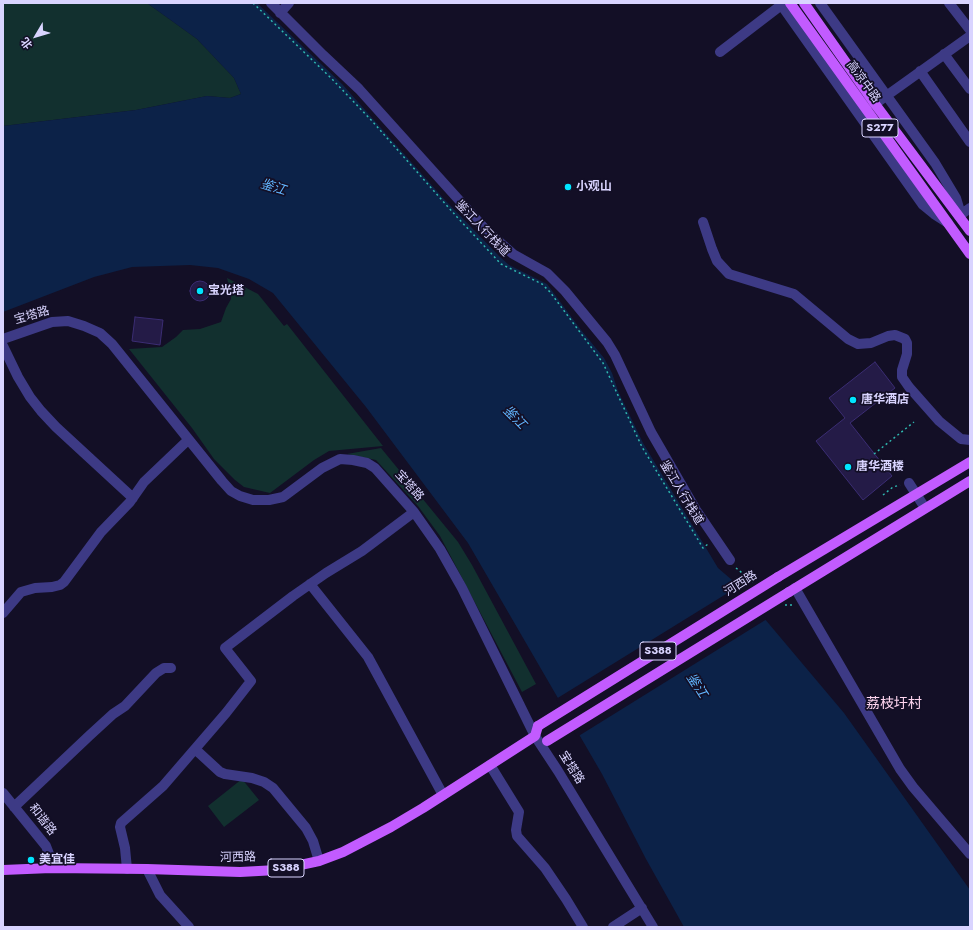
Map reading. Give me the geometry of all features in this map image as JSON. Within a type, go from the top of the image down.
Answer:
[{"type":"main road","name":"高凉中路","points":[[805,3],[875,104],[970,231]]},
{"type":"main road","name":"高凉中路","points":[[784,4],[889,148],[948,223],[970,254]]},
{"type":"main road","points":[[948,223],[959,216]]},
{"type":"main road","name":"河西路","points":[[3,870],[51,868],[240,872],[277,870],[319,861],[343,852],[443,795],[535,736],[538,726],[778,577],[970,462]]},
{"type":"main road","name":"S388","points":[[535,736],[547,741],[925,508],[970,482]]},
{"type":"main road","points":[[934,484],[943,498]]},
{"type":"street","points":[[271,3],[359,89],[486,230],[513,254],[547,273],[565,291],[615,355],[647,425],[658,445],[696,510],[730,560]]},
{"type":"street","points":[[280,13],[289,3]]},
{"type":"street","points":[[820,3],[935,163],[956,198],[959,208],[959,216]]},
{"type":"street","points":[[949,3],[970,30]]},
{"type":"street","points":[[720,52],[784,4]]},
{"type":"street","points":[[875,104],[970,36]]},
{"type":"street","points":[[944,54],[970,89]]},
{"type":"street","points":[[920,71],[970,142]]},
{"type":"street","points":[[959,216],[970,208]]},
{"type":"street","points":[[703,222],[717,261],[729,274],[794,294],[848,339],[858,344],[871,343],[888,336],[895,335],[905,339],[907,343],[907,354],[902,370],[902,377],[939,421],[961,438],[970,440]]},
{"type":"street","name":"宝塔路","points":[[3,339],[52,322],[68,321],[100,333],[112,344],[222,481],[231,491],[240,496],[253,500],[268,500],[283,497],[322,468],[340,459],[366,463],[375,468],[414,512],[435,543],[462,588],[535,736],[653,927]]},
{"type":"street","points":[[3,346],[18,377],[30,397],[41,411],[132,498]]},
{"type":"street","points":[[3,613],[21,592],[35,588],[52,587],[60,585],[64,582],[101,532],[132,498],[144,482],[188,440]]},
{"type":"street","points":[[909,483],[925,508]]},
{"type":"street","points":[[127,869],[125,848],[120,827],[121,822],[163,786],[226,713],[251,681],[225,648],[293,596],[362,551],[414,512]]},
{"type":"street","points":[[310,584],[368,657],[443,795]]},
{"type":"street","points":[[792,590],[900,769],[913,787],[970,854]]},
{"type":"street","points":[[14,807],[113,714],[125,706],[156,673],[164,668],[171,668]]},
{"type":"street","points":[[195,749],[216,769],[225,774],[252,778],[264,782],[273,788],[306,828],[313,841],[319,861]]},
{"type":"street","points":[[490,765],[519,812],[516,830],[517,836],[545,868],[583,927]]},
{"type":"street","name":"和谐路","points":[[3,793],[46,846],[51,859],[51,868]]},
{"type":"street","points":[[147,869],[160,895],[189,927]]},
{"type":"street","points":[[613,927],[642,908]]},
{"type":"path","name":"鉴江人行栈道","points":[[253,3],[332,79],[372,121],[501,264],[542,284],[550,292],[603,363],[640,443],[703,548]]},
{"type":"path","points":[[874,454],[914,422]]},
{"type":"path","points":[[883,495],[893,487],[909,483]]},
{"type":"green space","points":[[3,3],[147,3],[197,39],[234,78],[241,94],[230,98],[207,96],[136,110],[3,126]]},
{"type":"green space","points":[[227,278],[258,294],[284,326],[287,324],[383,446],[329,451],[314,460],[270,493],[244,487],[214,459],[192,428],[129,349],[162,347],[183,330],[200,329],[221,322],[231,299]]},
{"type":"green space","points":[[381,448],[458,542],[536,684],[522,692],[440,536],[418,506],[376,460],[347,454]]},
{"type":"green space","points":[[242,779],[259,800],[224,827],[208,806]]},
{"type":"water","name":"鉴江","points":[[147,3],[257,3],[342,84],[443,198],[499,256],[509,265],[547,284],[604,358],[643,443],[718,568],[732,580],[844,713],[970,890],[970,927],[684,927],[646,859],[602,774],[468,543],[366,407],[273,293],[249,279],[218,268],[190,265],[132,267],[94,277],[3,312],[3,126],[136,110],[207,96],[230,98],[241,94],[234,78],[197,39]]},
{"type":"pier","points":[[739,586],[767,619],[577,737],[556,699]]},
{"type":"building","name":"宝光塔","points":[[200,281],[207,284],[210,291],[207,298],[200,301],[193,298],[190,291],[193,284]]},
{"type":"building","points":[[135,317],[163,320],[160,345],[132,341]]},
{"type":"building","points":[[875,362],[895,388],[850,423],[892,476],[863,500],[816,441],[845,418],[829,398]]},
{"type":"place","name":"小观山","points":[[568,187]]},
{"type":"place","name":"宝光塔","points":[[200,291]]},
{"type":"place","name":"唐华酒店","points":[[853,400]]},
{"type":"place","name":"唐华酒楼","points":[[848,467]]},
{"type":"place","name":"美宜佳","points":[[31,860]]},
{"type":"district","name":"荔枝圩村","points":[[894,705]]}]
